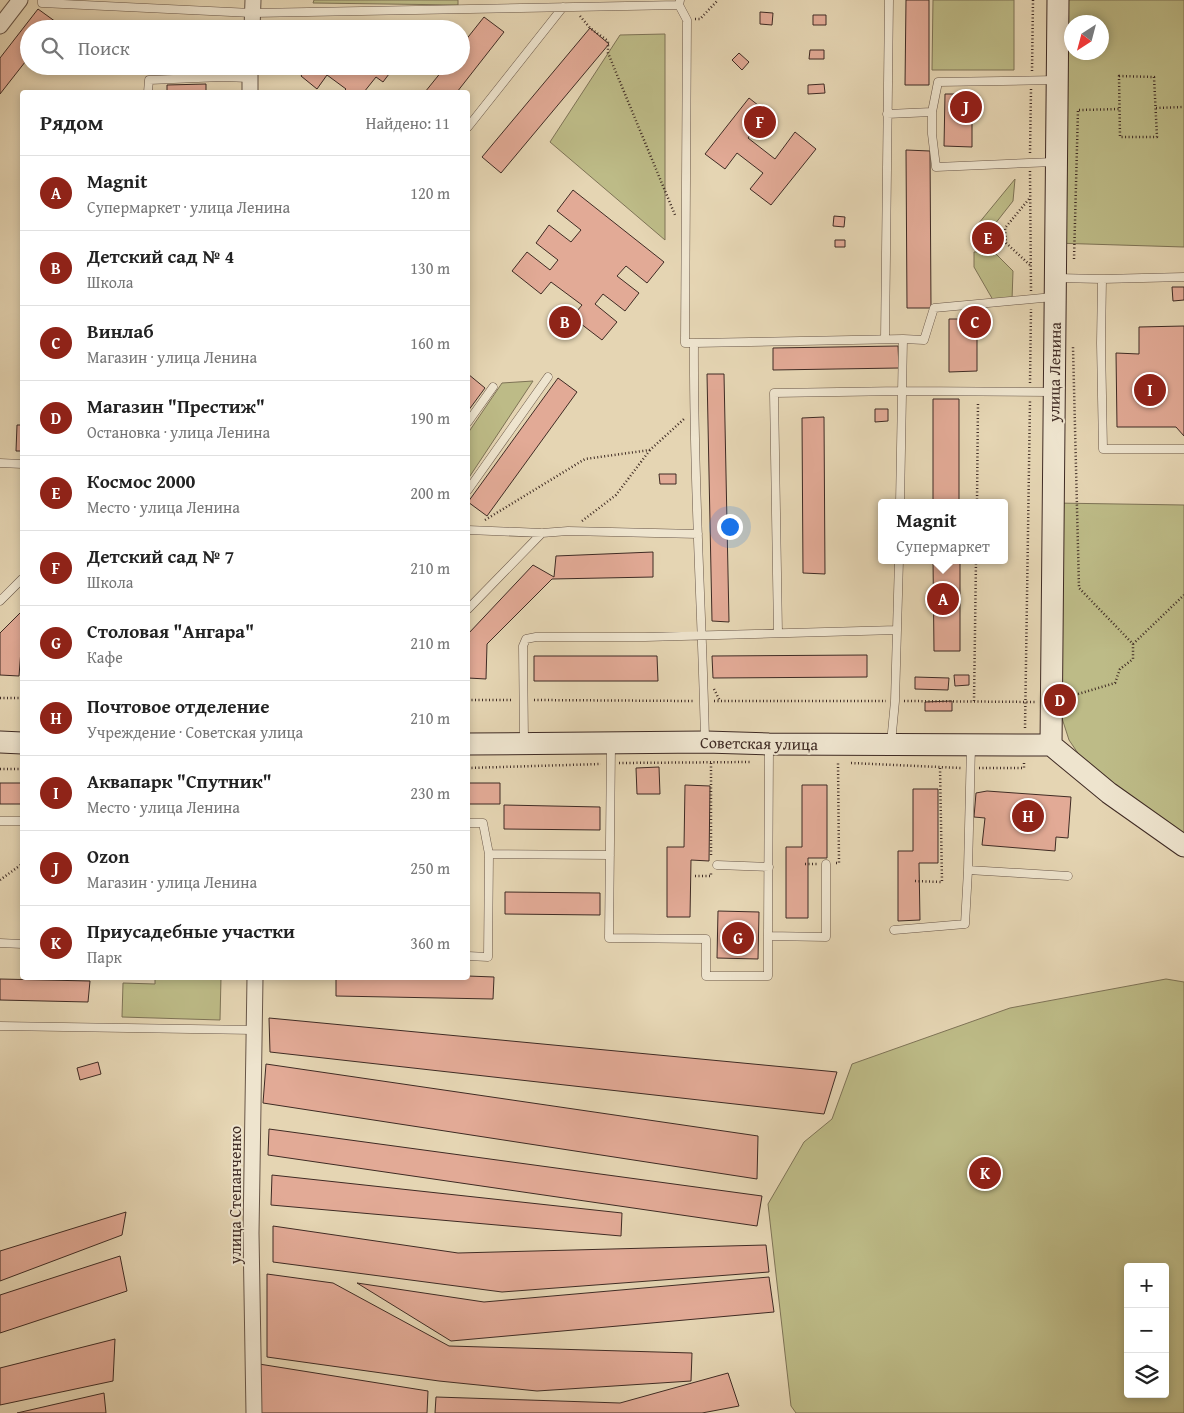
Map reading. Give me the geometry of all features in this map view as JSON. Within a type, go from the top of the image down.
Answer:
[{"type":"street","points":[[0,26],[20,0]]},
{"type":"street","name":"улица Ленина","points":[[1051,745],[1054,392],[1061,285],[1056,162],[1058,0]]},
{"type":"street","points":[[252,20],[253,6]]},
{"type":"street","points":[[0,742],[20,743]]},
{"type":"street","name":"Советская улица","points":[[470,744],[524,744],[610,753],[706,742],[769,753],[891,744],[1051,745]]},
{"type":"street","points":[[1051,745],[1109,794],[1184,846]]},
{"type":"street","name":"улица Степанченко","points":[[254,1413],[251,1233],[255,980]]},
{"type":"lane","points":[[42,0],[42,2],[253,6],[572,7],[679,3],[687,20],[685,343],[924,340],[934,308],[1031,298],[1061,285],[1102,279],[1184,277]]},
{"type":"lane","points":[[885,340],[889,0]]},
{"type":"lane","points":[[470,125],[563,7]]},
{"type":"lane","points":[[148,90],[148,80],[222,77],[250,79]]},
{"type":"lane","points":[[1056,162],[936,167],[932,134],[932,112],[938,82],[1057,80]]},
{"type":"lane","points":[[887,114],[932,112]]},
{"type":"lane","points":[[1102,279],[1103,449],[1184,448]]},
{"type":"lane","points":[[900,499],[903,339]]},
{"type":"lane","points":[[694,343],[698,534],[706,742]]},
{"type":"lane","points":[[470,487],[548,377]]},
{"type":"lane","points":[[470,419],[493,387]]},
{"type":"lane","points":[[778,633],[774,393],[902,391],[1054,392]]},
{"type":"lane","points":[[0,463],[20,464]]},
{"type":"lane","points":[[470,530],[542,533],[698,534]]},
{"type":"lane","points":[[470,607],[542,533]]},
{"type":"lane","points":[[891,744],[895,701],[899,564]]},
{"type":"lane","points":[[0,601],[20,581]]},
{"type":"lane","points":[[524,744],[524,646],[526,639],[536,637],[703,636],[897,630]]},
{"type":"lane","points":[[894,930],[965,924],[971,744]]},
{"type":"lane","points":[[610,753],[609,938],[706,939],[706,976],[768,976],[769,753]]},
{"type":"lane","points":[[0,821],[20,821]]},
{"type":"lane","points":[[470,823],[483,823],[489,854],[488,957],[470,956]]},
{"type":"lane","points":[[489,854],[610,855]]},
{"type":"lane","points":[[768,936],[826,937],[826,864]]},
{"type":"lane","points":[[714,866],[768,867]]},
{"type":"lane","points":[[968,870],[1068,876]]},
{"type":"lane","points":[[0,943],[20,944]]},
{"type":"lane","points":[[0,1026],[254,1030]]},
{"type":"path","points":[[687,20],[700,19],[718,0]]},
{"type":"path","points":[[848,762],[940,767],[1024,768],[1030,391],[1030,162],[1033,0]]},
{"type":"path","points":[[572,7],[590,28],[608,41],[608,53],[685,239]]},
{"type":"path","points":[[1119,76],[1154,77],[1156,108],[1157,137],[1120,137],[1119,76]]},
{"type":"path","points":[[1156,108],[1184,107]]},
{"type":"path","points":[[1061,285],[1078,110]]},
{"type":"path","points":[[1030,198],[1005,228],[1006,243],[1030,265]]},
{"type":"path","points":[[470,700],[1051,702],[1115,683],[1120,669],[1134,659],[1133,644],[1079,588],[1073,342]]},
{"type":"path","points":[[977,499],[979,391]]},
{"type":"path","points":[[568,532],[616,495],[650,450],[695,410]]},
{"type":"path","points":[[470,529],[585,459],[650,450]]},
{"type":"path","points":[[974,701],[976,564]]},
{"type":"path","points":[[1133,644],[1184,595]]},
{"type":"path","points":[[0,698],[20,698]]},
{"type":"path","points":[[470,768],[610,753],[710,763],[769,753]]},
{"type":"path","points":[[805,864],[838,863],[838,762]]},
{"type":"path","points":[[710,763],[711,858]]},
{"type":"path","points":[[915,881],[942,882],[940,767]]},
{"type":"path","points":[[0,769],[20,769]]},
{"type":"path","points":[[0,880],[20,865]]},
{"type":"path","points":[[695,876],[711,876],[714,866]]},
{"type":"shaded area","points":[[314,0],[458,0],[458,5],[313,3]]},
{"type":"shaded area","points":[[933,0],[1014,0],[1014,70],[932,70]]},
{"type":"shaded area","points":[[1058,0],[1184,0],[1184,247],[1054,243]]},
{"type":"shaded area","points":[[665,34],[665,240],[550,142],[620,35]]},
{"type":"shaded area","points":[[1015,179],[1013,201],[991,229],[974,229]]},
{"type":"shaded area","points":[[993,251],[1013,271],[1012,300],[993,300],[974,267],[974,252]]},
{"type":"shaded area","points":[[533,381],[470,476],[470,430],[502,383]]},
{"type":"shaded area","points":[[1054,503],[1184,505],[1184,834],[1084,762],[1069,740],[1060,712]]},
{"type":"shaded area","points":[[1166,979],[1184,982],[1184,1413],[796,1413],[791,1406],[768,1204],[804,1142],[832,1119],[852,1064],[1010,1008]]},
{"type":"shaded area","points":[[155,980],[221,980],[220,1020],[122,1017],[123,983],[155,984]]},
{"type":"building","points":[[906,0],[929,0],[929,85],[905,85]]},
{"type":"building","points":[[38,9],[53,20],[29,20]]},
{"type":"building","points":[[760,12],[773,13],[772,25],[760,24]]},
{"type":"building","points":[[813,15],[826,15],[826,25],[813,25]]},
{"type":"building","points":[[484,17],[504,32],[459,90],[427,90],[439,75],[470,75],[470,35]]},
{"type":"building","points":[[590,28],[609,44],[501,173],[482,157]]},
{"type":"building","points":[[20,32],[20,68],[0,94],[0,58]]},
{"type":"building","points":[[810,50],[824,50],[824,59],[809,59]]},
{"type":"building","points":[[739,53],[749,62],[742,70],[732,60]]},
{"type":"building","points":[[302,75],[327,75],[317,89]]},
{"type":"building","points":[[327,75],[388,75],[383,82],[376,77],[366,90],[346,89]]},
{"type":"building","points":[[206,84],[206,90],[167,90],[167,85]]},
{"type":"building","points":[[824,84],[825,93],[808,94],[808,85]]},
{"type":"building","points":[[945,94],[972,94],[972,147],[944,146]]},
{"type":"building","points":[[749,98],[768,113],[748,138],[775,159],[795,132],[816,149],[771,205],[750,189],[763,173],[737,153],[725,169],[705,154]]},
{"type":"building","points":[[906,150],[930,151],[931,308],[907,308]]},
{"type":"building","points":[[573,190],[664,262],[647,283],[626,266],[617,276],[639,293],[625,311],[603,294],[595,304],[617,322],[602,340],[572,317],[582,305],[551,282],[541,294],[512,271],[527,252],[550,270],[558,260],[536,243],[549,225],[571,242],[581,230],[557,211]]},
{"type":"building","points":[[834,216],[845,217],[844,227],[833,226]]},
{"type":"building","points":[[835,240],[845,240],[845,247],[835,247]]},
{"type":"building","points":[[1172,287],[1184,287],[1184,300],[1173,301]]},
{"type":"building","points":[[949,319],[977,319],[977,371],[949,372]]},
{"type":"building","points":[[559,325],[570,325],[571,336],[560,336]]},
{"type":"building","points":[[1184,326],[1184,436],[1176,427],[1117,427],[1116,353],[1139,354],[1139,327]]},
{"type":"building","points":[[898,346],[899,368],[773,370],[773,348]]},
{"type":"building","points":[[707,374],[724,374],[729,622],[712,621]]},
{"type":"building","points":[[470,376],[485,388],[470,408]]},
{"type":"building","points":[[558,378],[577,392],[487,516],[470,503],[470,499]]},
{"type":"building","points":[[933,399],[959,399],[959,499],[933,499]]},
{"type":"building","points":[[875,409],[888,409],[888,421],[875,422]]},
{"type":"building","points":[[824,417],[825,574],[803,573],[802,418]]},
{"type":"building","points":[[17,425],[20,425],[20,451],[16,451]]},
{"type":"building","points":[[659,474],[676,474],[676,484],[660,484]]},
{"type":"building","points":[[653,552],[653,577],[552,579],[487,644],[486,679],[470,678],[470,632],[533,565],[554,577],[556,556]]},
{"type":"building","points":[[933,564],[960,564],[960,651],[934,651]]},
{"type":"building","points":[[20,613],[19,676],[0,675],[0,633]]},
{"type":"building","points":[[867,655],[867,677],[713,678],[712,656]]},
{"type":"building","points":[[534,656],[657,656],[658,681],[534,681]]},
{"type":"building","points":[[954,675],[969,675],[969,685],[955,686]]},
{"type":"building","points":[[915,677],[949,678],[948,690],[915,689]]},
{"type":"building","points":[[952,701],[952,711],[925,711],[925,702]]},
{"type":"building","points":[[659,767],[660,794],[637,794],[636,768]]},
{"type":"building","points":[[0,783],[20,783],[20,804],[0,804]]},
{"type":"building","points":[[470,783],[500,783],[500,804],[470,804]]},
{"type":"building","points":[[685,785],[710,786],[709,861],[691,860],[690,917],[667,917],[667,847],[684,847]]},
{"type":"building","points":[[802,785],[827,785],[827,858],[808,858],[808,918],[786,918],[786,847],[802,847]]},
{"type":"building","points":[[913,789],[938,789],[938,863],[919,863],[920,920],[898,921],[898,851],[913,851]]},
{"type":"building","points":[[987,791],[1071,797],[1068,838],[1056,837],[1055,851],[982,845],[985,818],[974,817],[976,793]]},
{"type":"building","points":[[504,805],[600,807],[600,830],[504,829]]},
{"type":"building","points":[[505,892],[600,893],[600,915],[505,914]]},
{"type":"building","points":[[718,911],[759,912],[758,959],[717,958]]},
{"type":"building","points":[[470,976],[494,977],[493,999],[336,996],[336,980],[470,980]]},
{"type":"building","points":[[0,979],[90,981],[88,1002],[0,1000]]},
{"type":"building","points":[[269,1018],[837,1072],[824,1114],[270,1052]]},
{"type":"building","points":[[98,1062],[101,1074],[80,1080],[77,1068]]},
{"type":"building","points":[[266,1064],[758,1136],[757,1179],[263,1103]]},
{"type":"building","points":[[269,1129],[762,1196],[757,1226],[268,1155]]},
{"type":"building","points":[[272,1175],[622,1213],[621,1236],[271,1205]]},
{"type":"building","points":[[126,1212],[122,1235],[0,1281],[0,1251]]},
{"type":"building","points":[[273,1226],[458,1253],[766,1245],[769,1272],[502,1292],[273,1262]]},
{"type":"building","points":[[120,1256],[127,1291],[0,1333],[0,1295]]},
{"type":"building","points":[[267,1274],[333,1283],[449,1346],[692,1353],[691,1381],[537,1391],[439,1381],[267,1357]]},
{"type":"building","points":[[769,1277],[774,1312],[451,1341],[357,1283],[484,1302]]},
{"type":"building","points":[[115,1339],[113,1381],[0,1405],[0,1368]]},
{"type":"building","points":[[259,1364],[428,1391],[427,1413],[259,1413]]},
{"type":"building","points":[[728,1373],[739,1406],[702,1413],[435,1413],[436,1397],[620,1403]]},
{"type":"building","points":[[104,1393],[106,1413],[17,1413]]},
{"type":"place","name":"Ozon","points":[[966,107]]},
{"type":"place","name":"Детский сад № 7","points":[[760,122]]},
{"type":"place","name":"Космос 2000","points":[[988,238]]},
{"type":"place","name":"Детский сад № 4","points":[[565,322]]},
{"type":"place","name":"Винлаб","points":[[975,322]]},
{"type":"place","name":"Аквапарк \"Спутник\"","points":[[1150,390]]},
{"type":"place","name":"Magnit","points":[[943,599]]},
{"type":"place","name":"Магазин \"Престиж\"","points":[[1060,700]]},
{"type":"place","name":"Почтовое отделение","points":[[1028,816]]},
{"type":"place","name":"Столовая \"Ангара\"","points":[[738,938]]},
{"type":"place","name":"Приусадебные участки","points":[[985,1173]]}]
